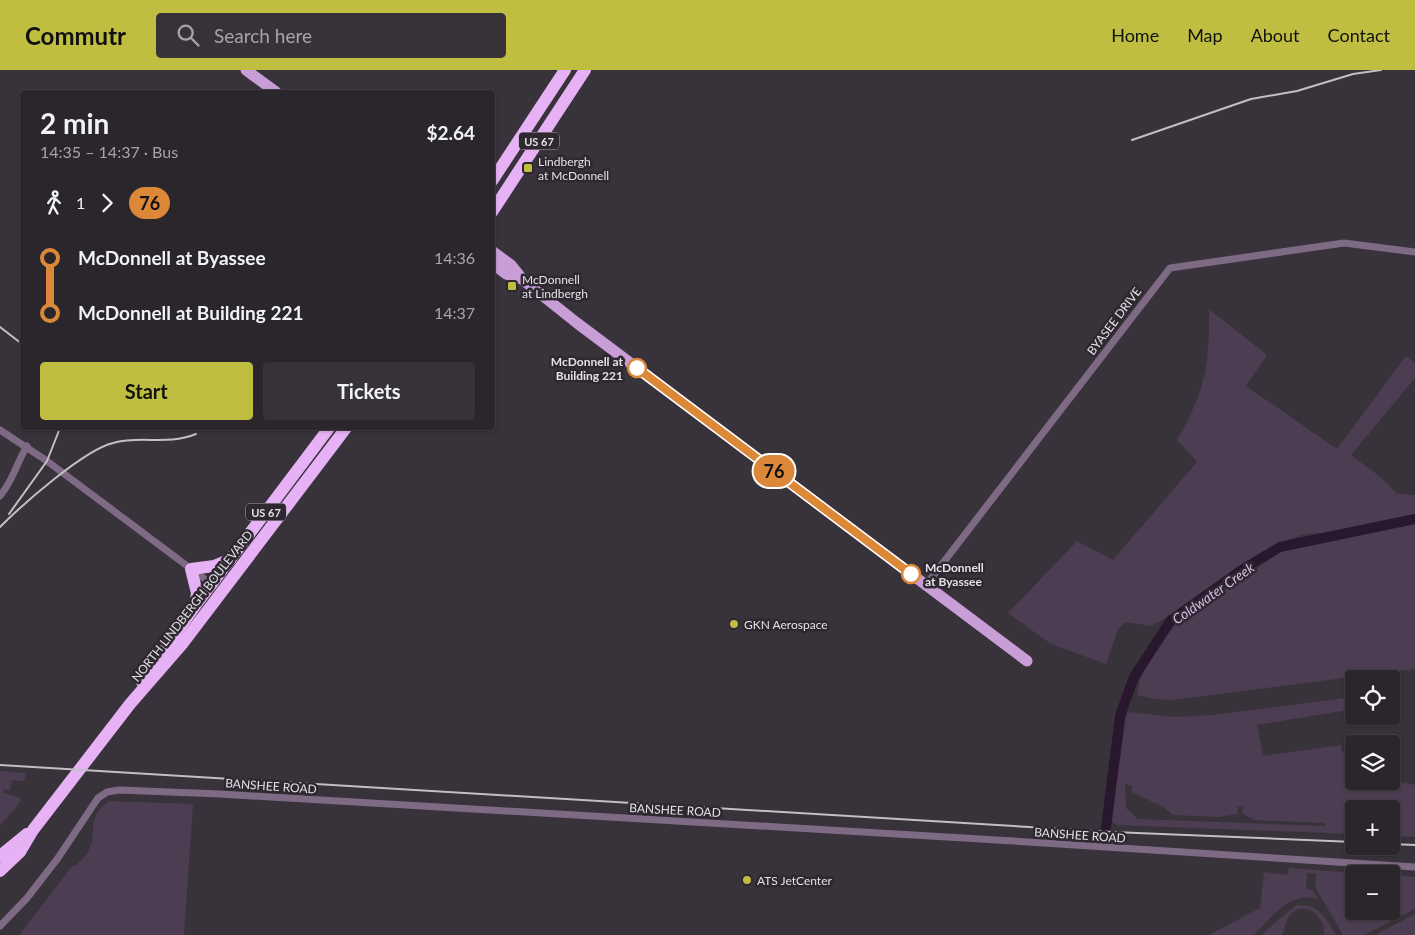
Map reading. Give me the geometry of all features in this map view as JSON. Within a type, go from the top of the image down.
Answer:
[{"type":"highway","name":"US 67","points":[[495,176],[565,70]]},
{"type":"highway","name":"US 67","points":[[495,207],[586,70]]},
{"type":"highway","name":"NORTH LINDBERGH BOULEVARD","points":[[130,704],[154,664],[195,606],[217,588],[231,559],[328,430]]},
{"type":"highway","name":"NORTH LINDBERGH BOULEVARD","points":[[0,871],[20,852],[33,830],[130,704],[170,660],[217,588],[344,430]]},
{"type":"highway","points":[[195,606],[197,594],[191,569],[214,566],[231,559]]},
{"type":"highway","name":"NORTH LINDBERGH BOULEVARD","points":[[0,856],[33,830]]},
{"type":"main road","points":[[246,70],[273,90]]},
{"type":"main road","points":[[495,253],[511,265],[523,280],[1027,660]]},
{"type":"main road","points":[[495,265],[506,274],[523,280]]},
{"type":"street","name":"BYASEE DRIVE","points":[[926,585],[1170,268],[1344,243],[1415,252]]},
{"type":"street","points":[[0,430],[27,446],[217,588]]},
{"type":"street","points":[[0,496],[11,482],[27,446]]},
{"type":"street","name":"BANSHEE ROAD","points":[[0,926],[45,876],[98,798],[106,792],[119,790],[220,794],[988,839],[1415,867]]},
{"type":"shaded area","points":[[1209,309],[1267,355],[1246,386],[1337,449],[1406,356],[1415,363],[1415,378],[1351,455],[1383,479],[1397,494],[1415,495],[1415,517],[1342,532],[1305,534],[1282,542],[1248,561],[1170,616],[1151,626],[1126,622],[1118,629],[1106,664],[1051,644],[1008,613],[1077,541],[1113,560],[1197,462],[1177,440],[1194,407],[1204,377],[1207,362]]},
{"type":"shaded area","points":[[1415,524],[1415,669],[1400,671],[1345,670],[1345,678],[1173,700],[1137,695],[1140,679],[1150,658],[1176,623],[1283,550]]},
{"type":"shaded area","points":[[1345,698],[1345,710],[1257,725],[1263,756],[1341,745],[1342,752],[1345,753],[1345,790],[1400,790],[1400,782],[1415,785],[1415,837],[1400,836],[1400,800],[1345,800],[1345,834],[1117,825],[1111,821],[1127,712],[1175,717],[1213,715]],"holes":[[[1125,784],[1132,786],[1132,792],[1159,805],[1173,815],[1217,817],[1238,814],[1237,807],[1243,806],[1243,814],[1255,820],[1324,823],[1327,826],[1138,819],[1126,808]]]},
{"type":"shaded area","points":[[0,771],[26,773],[24,781],[12,780],[10,790],[3,789],[4,793],[21,798],[18,805],[0,825]]},
{"type":"shaded area","points":[[109,801],[193,804],[184,935],[19,935],[73,865],[76,866],[88,852],[93,837],[94,819],[102,807]]},
{"type":"shaded area","points":[[1289,868],[1345,872],[1345,920],[1393,920],[1364,935],[1343,935],[1315,887],[1316,874],[1307,873],[1306,889],[1313,891],[1319,900],[1309,897],[1291,902],[1274,914],[1254,935],[1209,935],[1260,908],[1264,872],[1288,875]]},
{"type":"shaded area","points":[[1400,876],[1415,877],[1415,909],[1400,917]]},
{"type":"shaded area","points":[[1296,905],[1304,905],[1316,909],[1325,917],[1336,935],[1324,935],[1322,923],[1315,913],[1310,910],[1299,909],[1290,915],[1282,935],[1261,935]]},
{"type":"shaded area","points":[[1415,914],[1415,935],[1375,935]]},
{"type":"waterway","name":"Coldwater Creek","points":[[1105,836],[1120,716],[1134,677],[1171,620],[1243,569],[1280,547],[1415,519]]},
{"type":"railway","points":[[1132,140],[1251,99],[1297,91],[1353,74],[1381,70]]},
{"type":"railway","points":[[0,327],[20,342]]},
{"type":"railway","points":[[9,514],[47,461],[59,430]]},
{"type":"railway","points":[[0,527],[54,479],[86,456],[101,448],[124,441],[185,438],[196,434]]},
{"type":"railway","points":[[0,765],[1113,832],[1345,842]]},
{"type":"railway","points":[[1400,844],[1415,845]]},
{"type":"bus line","name":"76","points":[[637,368],[911,574]]},
{"type":"place","name":"Lindbergh at McDonnell","points":[[528,168]]},
{"type":"place","name":"McDonnell at Lindbergh","points":[[512,286]]},
{"type":"place","name":"McDonnell at Building 221","points":[[637,368]]},
{"type":"place","name":"McDonnell at Byassee","points":[[911,574]]},
{"type":"place","name":"GKN Aerospace","points":[[734,624]]},
{"type":"place","name":"ATS JetCenter","points":[[747,880]]}]
